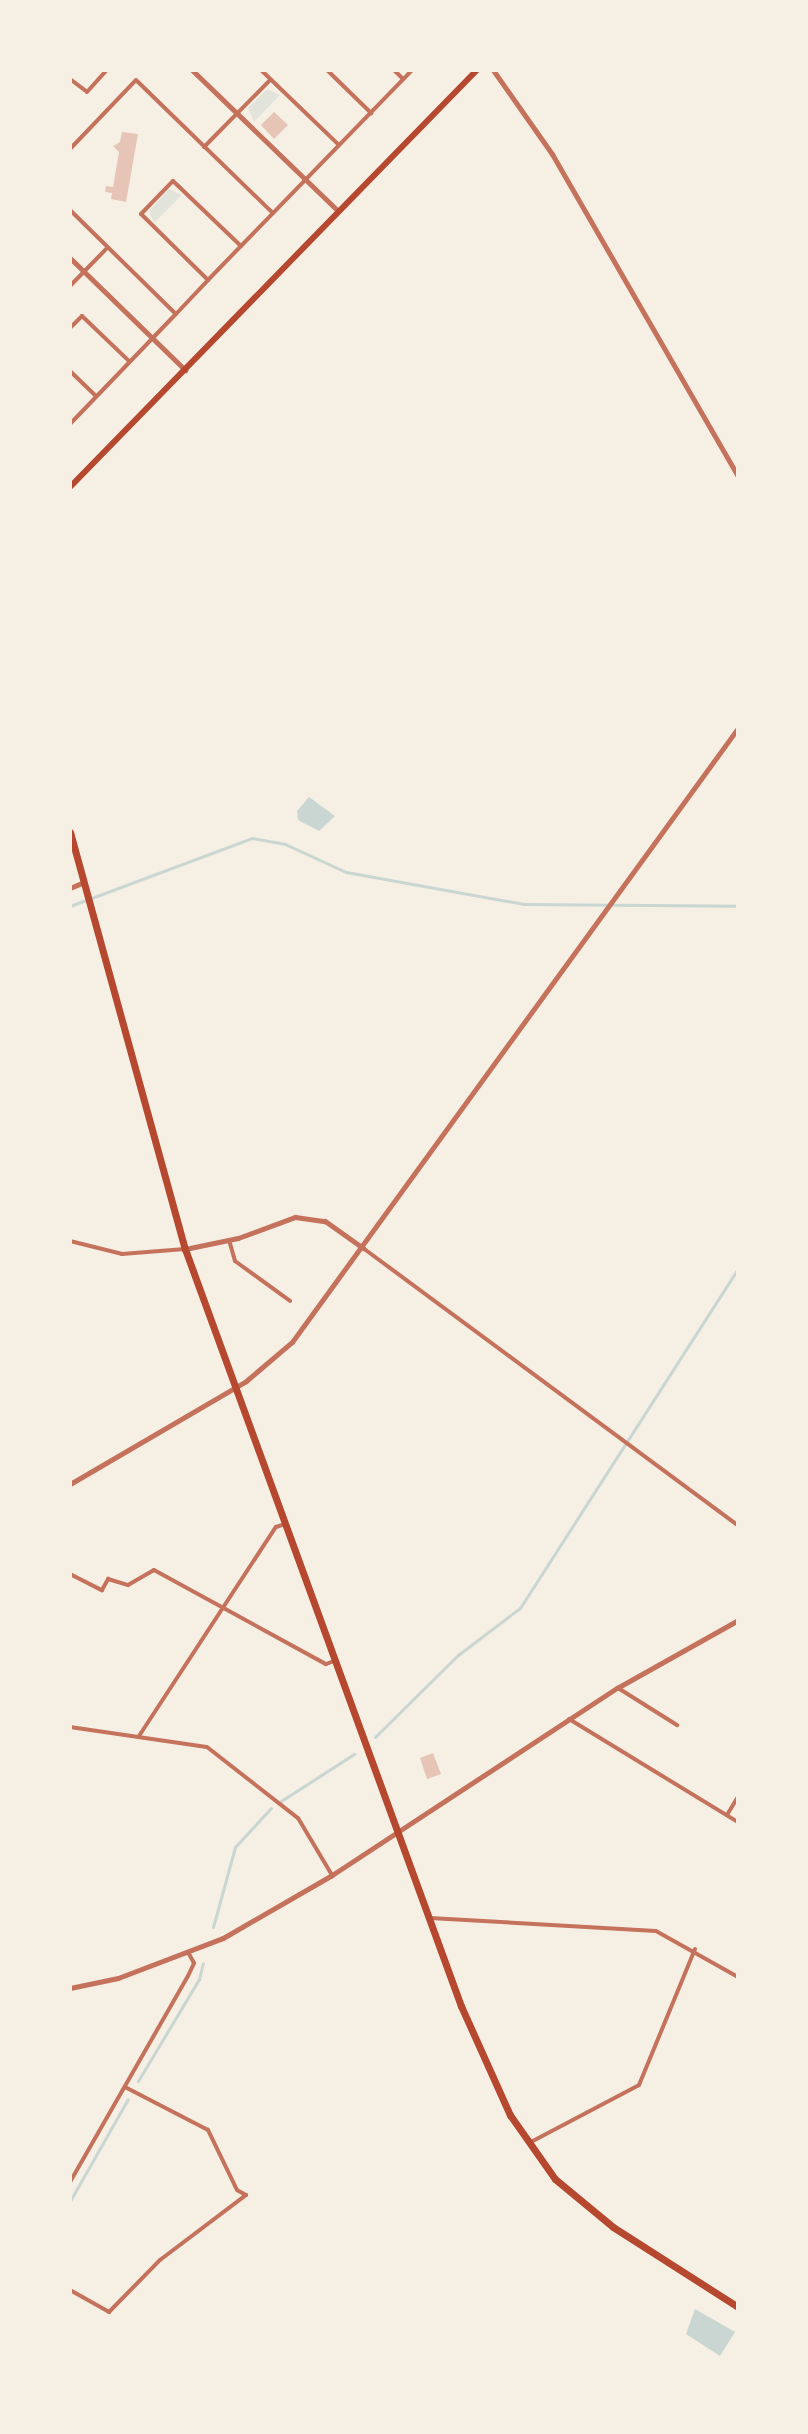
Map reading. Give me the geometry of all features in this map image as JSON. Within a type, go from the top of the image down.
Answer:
[{"type":"main road","points":[[70,487],[337,210],[477,70]]},
{"type":"main road","points":[[70,832],[185,1249],[461,2006],[527,2144],[581,2203],[738,2307]]},
{"type":"street","points":[[70,79],[87,92],[107,70]]},
{"type":"street","points":[[192,70],[337,210]]},
{"type":"street","points":[[261,70],[339,145]]},
{"type":"street","points":[[327,70],[371,113]]},
{"type":"street","points":[[394,70],[403,79]]},
{"type":"street","points":[[70,424],[412,70]]},
{"type":"street","points":[[493,70],[552,154],[738,476]]},
{"type":"street","points":[[204,147],[270,79]]},
{"type":"street","points":[[70,149],[136,80],[273,213]]},
{"type":"street","points":[[208,280],[141,214],[173,181],[241,246]]},
{"type":"street","points":[[70,210],[176,314]]},
{"type":"street","points":[[70,286],[108,247]]},
{"type":"street","points":[[70,258],[185,370]]},
{"type":"street","points":[[70,328],[82,316],[130,362]]},
{"type":"street","points":[[70,371],[96,396]]},
{"type":"street","points":[[70,1484],[246,1381],[292,1342],[738,728]]},
{"type":"street","points":[[70,888],[85,882]]},
{"type":"street","points":[[70,1241],[142,1255],[229,1240],[280,1221],[310,1217],[325,1221],[738,1525]]},
{"type":"street","points":[[229,1240],[235,1261],[290,1301]]},
{"type":"street","points":[[139,1736],[276,1527],[285,1524]]},
{"type":"street","points":[[70,1574],[102,1590],[108,1579],[128,1585],[154,1570],[224,1605],[326,1664],[334,1661]]},
{"type":"street","points":[[70,1988],[189,1954],[332,1875],[617,1688],[738,1620]]},
{"type":"street","points":[[617,1688],[677,1725]]},
{"type":"street","points":[[569,1719],[738,1822]]},
{"type":"street","points":[[70,1727],[207,1747],[298,1818],[332,1875]]},
{"type":"street","points":[[727,1815],[738,1797]]},
{"type":"street","points":[[427,1918],[621,1925],[656,1931],[695,1949],[738,1977]]},
{"type":"street","points":[[527,2144],[639,2085],[695,1949]]},
{"type":"street","points":[[70,2182],[188,1976],[194,1963],[189,1954]]},
{"type":"street","points":[[70,2290],[109,2312],[160,2260],[246,2195],[237,2190],[208,2130],[125,2087]]},
{"type":"shaded area","points":[[267,89],[280,95],[254,122],[248,108]]},
{"type":"shaded area","points":[[169,189],[182,195],[154,223],[149,211]]},
{"type":"shaded area","points":[[309,797],[335,816],[319,831],[298,820],[297,811]]},
{"type":"shaded area","points":[[695,2309],[735,2332],[720,2356],[686,2334]]},
{"type":"building","points":[[274,112],[288,125],[274,139],[261,125]]},
{"type":"building","points":[[122,132],[138,134],[126,202],[111,199],[112,193],[105,192],[106,186],[113,187],[119,152],[113,146],[120,142]]},
{"type":"building","points":[[433,1753],[441,1774],[427,1779],[420,1758]]},
{"type":"waterway","points":[[70,906],[252,838],[285,844],[346,872],[524,904],[738,906]]},
{"type":"waterway","points":[[375,1737],[458,1655],[520,1608],[738,1269]]},
{"type":"waterway","points":[[281,1801],[354,1754]]},
{"type":"waterway","points":[[213,1927],[235,1847],[271,1808]]},
{"type":"waterway","points":[[138,2081],[199,1979],[203,1963]]},
{"type":"waterway","points":[[70,2201],[128,2099]]}]
